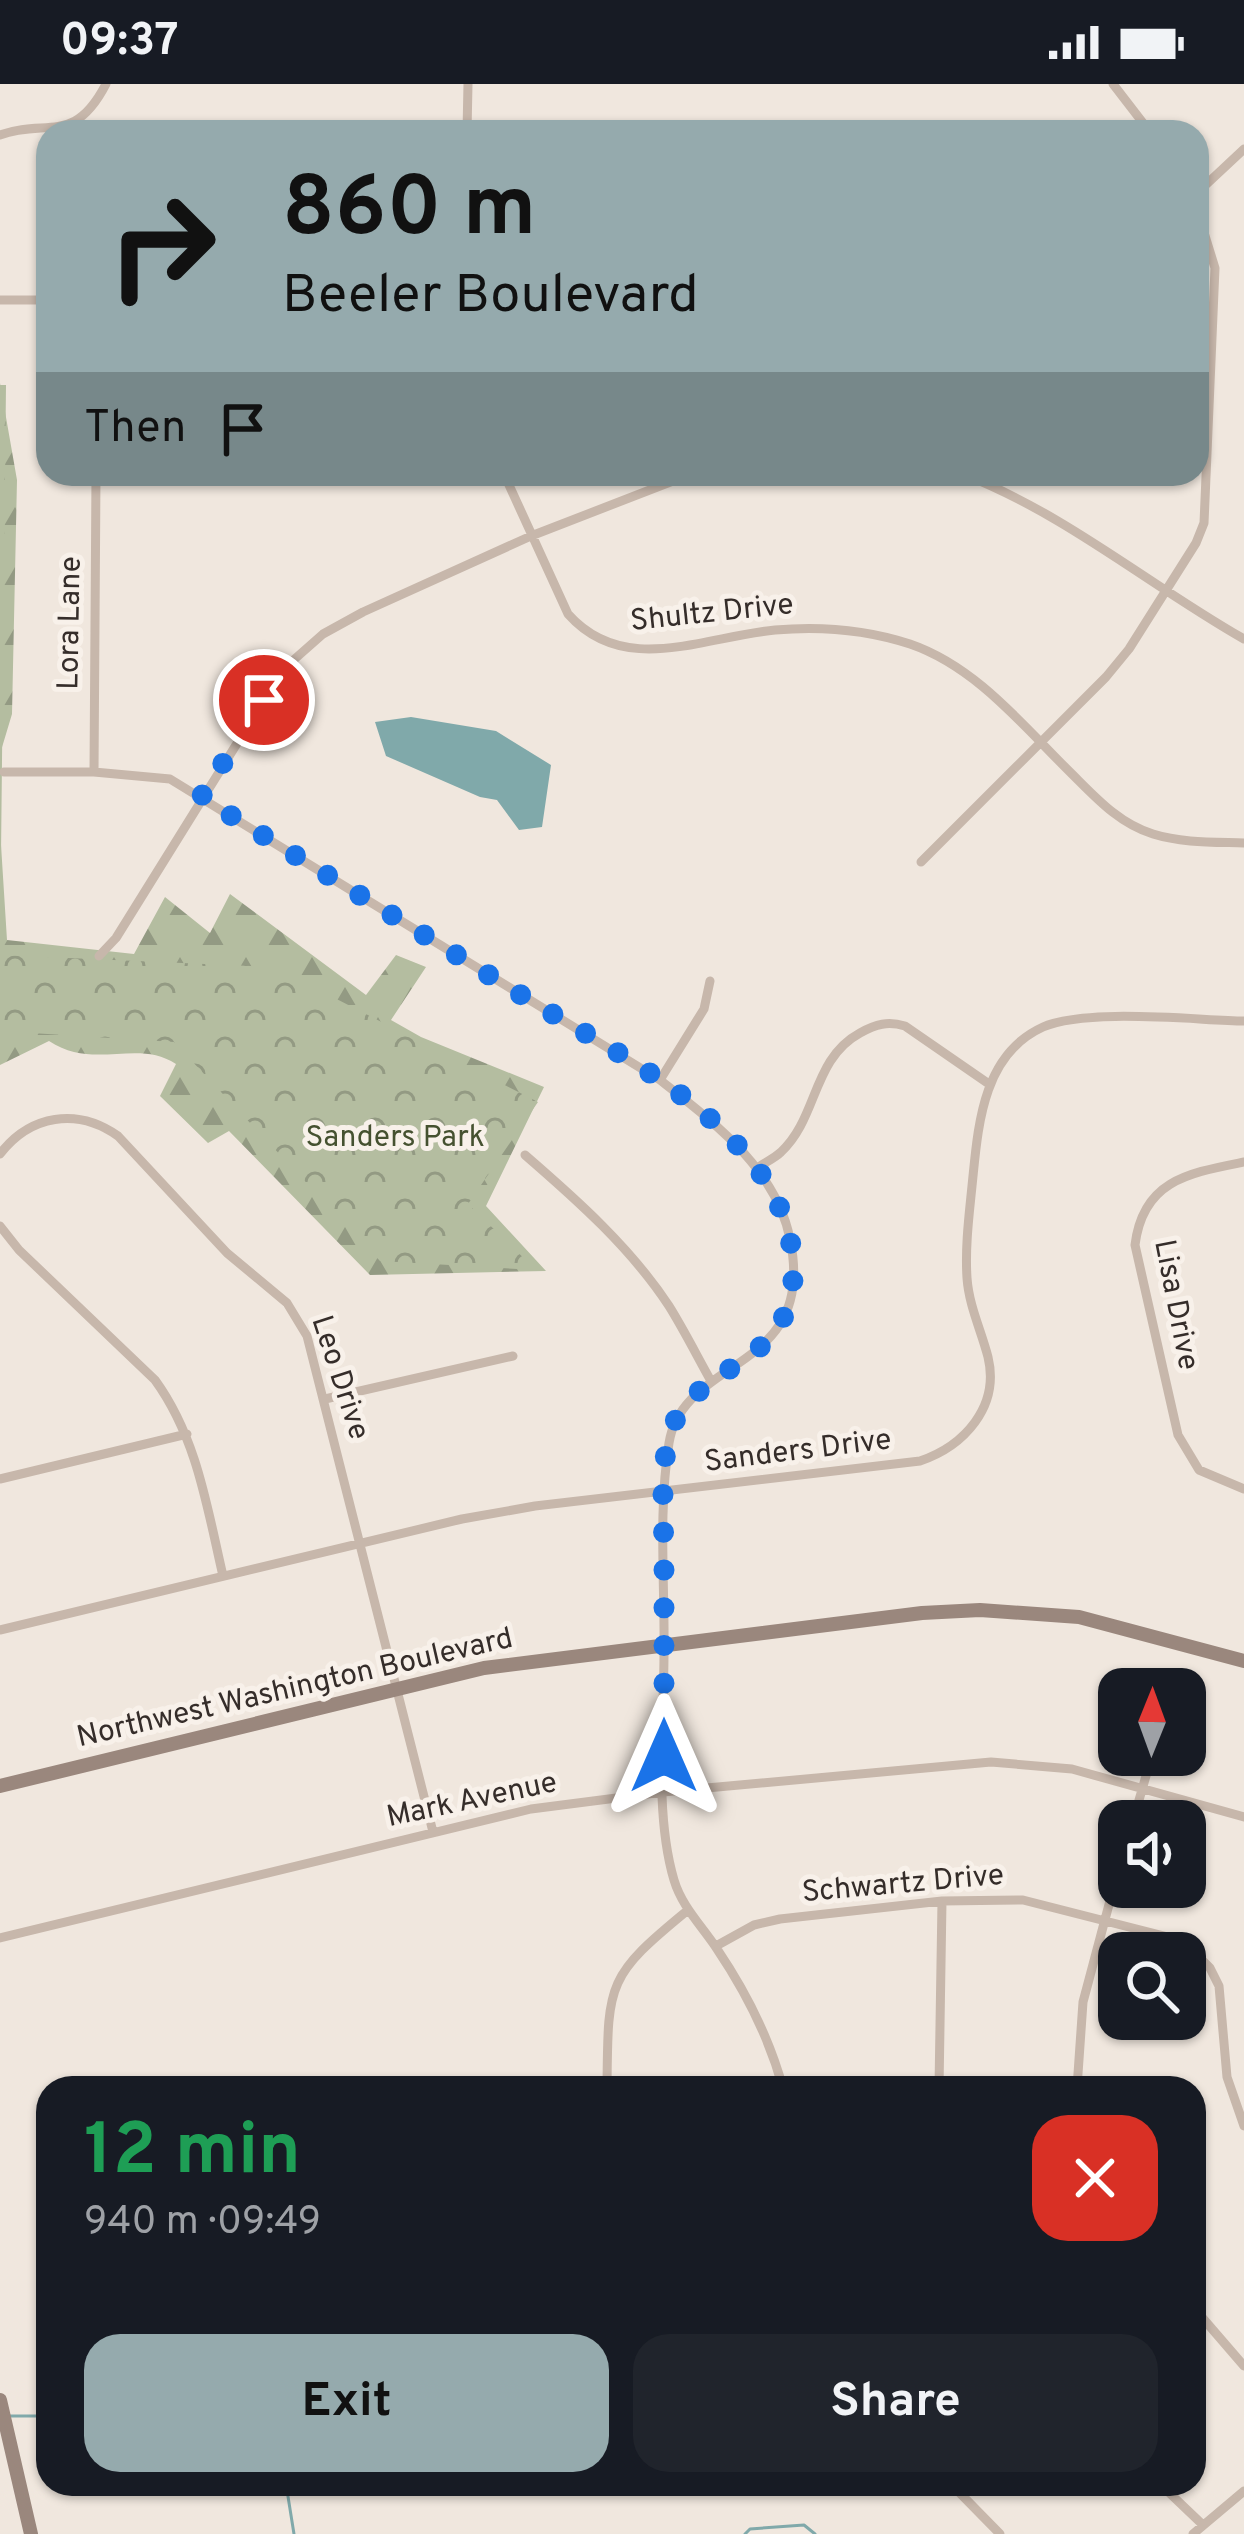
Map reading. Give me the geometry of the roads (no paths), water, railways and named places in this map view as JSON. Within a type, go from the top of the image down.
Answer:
[{"type":"main road","name":"Northwest Washington Boulevard","points":[[0,1786],[484,1668],[922,1613],[980,1610],[1079,1617],[1244,1661]]},
{"type":"main road","points":[[0,2400],[31,2534]]},
{"type":"street","points":[[75,120],[89,111],[106,84]]},
{"type":"street","points":[[467,120],[468,84]]},
{"type":"street","points":[[1113,84],[1141,120]]},
{"type":"street","points":[[0,135],[36,132]]},
{"type":"street","points":[[1209,182],[1244,149]]},
{"type":"street","points":[[1209,249],[1215,268],[1209,444]]},
{"type":"street","points":[[0,300],[36,300]]},
{"type":"street","name":"Lora Lane","points":[[94,772],[96,486]]},
{"type":"street","name":"Shultz Drive","points":[[509,486],[568,614],[585,633],[603,643],[652,649],[774,630],[823,628],[913,645],[954,665],[996,697],[1111,812],[1133,825],[1180,840],[1244,843]]},
{"type":"street","points":[[99,956],[116,938],[289,664],[322,634],[531,536],[660,486]]},
{"type":"street","points":[[994,486],[1078,531],[1244,639]]},
{"type":"street","points":[[921,862],[1129,650],[1196,543],[1208,486]]},
{"type":"street","points":[[4,772],[94,772],[170,779],[660,1080],[757,1168],[781,1209],[790,1240],[792,1286],[779,1328],[740,1365],[711,1381],[675,1421],[669,1439],[664,1492],[663,1792],[674,1882],[759,2017],[779,2076]]},
{"type":"street","points":[[660,1080],[698,1021],[710,981]]},
{"type":"street","name":"Sanders Drive","points":[[0,1630],[359,1542],[535,1506],[920,1461],[940,1454],[974,1425],[985,1406],[989,1362],[970,1306],[967,1244],[980,1110],[989,1084],[1020,1042],[1057,1023],[1084,1019],[1244,1021]]},
{"type":"street","points":[[757,1168],[782,1152],[795,1133],[825,1065],[841,1046],[878,1024],[905,1026],[989,1084]]},
{"type":"street","name":"Leo Drive","points":[[0,1154],[14,1136],[41,1121],[84,1119],[118,1136],[227,1253],[287,1303],[307,1336],[326,1399],[395,1691],[434,1832]]},
{"type":"street","points":[[525,1155],[632,1259],[668,1304],[711,1381]]},
{"type":"street","name":"Lisa Drive","points":[[1244,1162],[1193,1172],[1158,1193],[1137,1223],[1135,1245],[1178,1435],[1199,1470],[1244,1489]]},
{"type":"street","points":[[0,1226],[19,1250],[155,1380],[172,1404],[198,1467],[223,1576]]},
{"type":"street","points":[[326,1399],[513,1356]]},
{"type":"street","points":[[0,1479],[187,1434]]},
{"type":"street","name":"Mark Avenue","points":[[0,1938],[531,1809],[663,1792],[991,1762],[1072,1769],[1244,1817]]},
{"type":"street","points":[[1139,1800],[1146,1776]]},
{"type":"street","name":"Schwartz Drive","points":[[716,1946],[754,1925],[780,1919],[942,1901],[1023,1900],[1168,1937],[1210,1968],[1219,1986],[1227,2077],[1244,2126]]},
{"type":"street","points":[[939,2076],[942,1901]]},
{"type":"street","points":[[1078,2076],[1083,2002],[1107,1908]]},
{"type":"street","points":[[607,2076],[608,2018],[614,1988],[627,1962],[688,1910]]},
{"type":"street","points":[[1206,2322],[1244,2366]]},
{"type":"street","points":[[1193,2534],[1244,2491]]},
{"type":"street","points":[[963,2496],[1000,2534]]},
{"type":"street","points":[[1173,2496],[1204,2525]]},
{"type":"water","points":[[411,717],[496,731],[551,765],[542,827],[519,830],[497,800],[386,756],[375,722]]},
{"type":"waterway","points":[[8,2416],[36,2416]]},
{"type":"waterway","points":[[288,2496],[294,2534]]},
{"type":"waterway","points":[[745,2534],[750,2529],[804,2525],[815,2534]]},
{"type":"park label","name":"Sanders Park","points":[[395,1138]]}]
